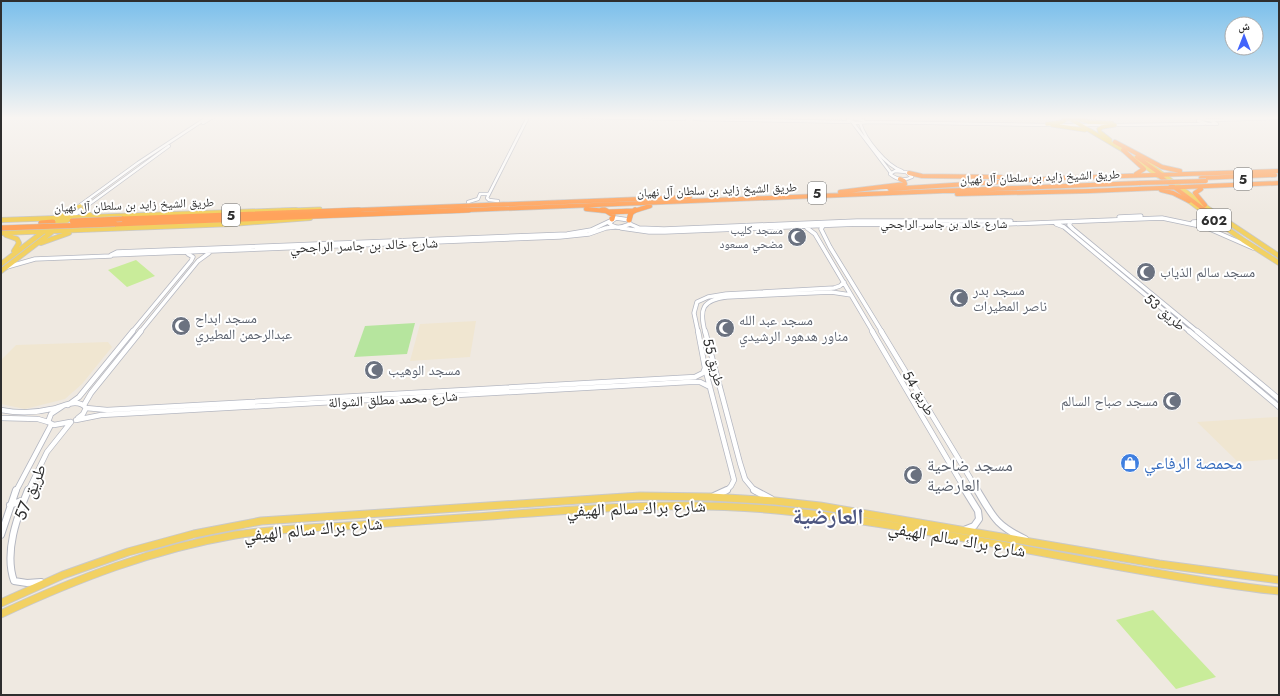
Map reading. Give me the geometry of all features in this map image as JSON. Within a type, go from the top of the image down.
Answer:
[{"type":"highway","points":[[1131,149],[1156,165],[1180,171],[1279,171]]},
{"type":"highway","points":[[1095,177],[1134,174],[1143,171],[1144,169],[1123,150]]},
{"type":"highway","points":[[1128,153],[1177,187],[1210,214],[1224,220]]},
{"type":"highway","points":[[1134,178],[1159,174],[1243,171]]},
{"type":"highway","points":[[1214,186],[1189,184],[1178,178],[1184,176],[1235,173],[1243,171]]},
{"type":"highway","points":[[909,173],[922,176],[1054,178]]},
{"type":"highway","name":"طريق الشيخ زايد بن سلطان آل نهيان","points":[[1,228],[719,200],[1134,178],[1201,178],[1279,174]]},
{"type":"highway","points":[[884,192],[950,184],[1054,178],[1150,178],[1159,185],[1151,187],[1090,191]]},
{"type":"highway","name":"طريق الشيخ زايد بن سلطان آل نهيان","points":[[1,224],[577,201],[1279,178]]},
{"type":"highway","points":[[840,192],[905,184],[904,181],[900,179]]},
{"type":"highway","points":[[1090,191],[1279,183]]},
{"type":"highway","points":[[1205,205],[1195,193],[1196,191],[1220,186]]},
{"type":"highway","points":[[884,192],[970,194],[1160,190],[1173,193],[1189,201]]},
{"type":"highway","points":[[546,207],[600,209],[609,212],[633,211],[643,207],[719,200]]},
{"type":"highway","points":[[409,208],[468,202],[577,201]]},
{"type":"highway","points":[[630,222],[629,215],[633,211]]},
{"type":"highway","points":[[609,212],[613,215],[611,220]]},
{"type":"main road","name":"602","points":[[1127,149],[1143,159],[1159,174]]},
{"type":"main road","name":"602","points":[[1123,150],[1279,256]]},
{"type":"main road","name":"602","points":[[1177,187],[1189,201],[1205,213],[1279,263]]},
{"type":"main road","points":[[45,218],[60,215],[82,207],[84,213],[99,216]]},
{"type":"main road","name":"طريق الشيخ زايد بن سلطان آل نهيان","points":[[71,217],[314,209],[340,211]]},
{"type":"main road","points":[[155,227],[78,228],[73,226],[79,221],[89,217],[165,214]]},
{"type":"main road","name":"طريق الشيخ زايد بن سلطان آل نهيان","points":[[1,233],[276,221],[323,216]]},
{"type":"main road","points":[[1,264],[56,223],[71,217]]},
{"type":"main road","name":"طريق الشيخ زايد بن سلطان آل نهيان","points":[[1,220],[45,218],[64,220]]},
{"type":"main road","points":[[1,220],[32,220],[37,222],[33,226],[23,230],[1,233]]},
{"type":"main road","points":[[1,271],[53,231],[64,220]]},
{"type":"main road","points":[[34,245],[63,234],[89,230]]},
{"type":"main road","points":[[1,233],[17,239],[19,243],[12,255]]},
{"type":"main road","points":[[8,266],[9,262],[15,256],[12,255]]},
{"type":"main road","name":"شارع براك سالم الهيفي","points":[[1,604],[106,559],[183,536],[261,521],[640,496],[711,497],[775,501],[876,516],[1184,568],[1279,580]]},
{"type":"main road","points":[[572,500],[576,504],[573,510]]},
{"type":"main road","points":[[584,500],[583,505],[586,509]]},
{"type":"main road","name":"شارع براك سالم الهيفي","points":[[1,614],[58,587],[148,556],[208,540],[239,534],[635,506],[738,507],[792,512],[860,522],[1077,561],[1279,591]]},
{"type":"main road","points":[[860,522],[864,519],[862,514]]},
{"type":"main road","points":[[352,525],[353,520],[357,515]]},
{"type":"main road","points":[[876,516],[874,520],[877,525]]},
{"type":"main road","points":[[310,528],[316,522],[316,519],[313,518]]},
{"type":"main road","points":[[1159,564],[1165,570],[1164,574]]},
{"type":"main road","points":[[1184,568],[1183,572],[1188,578]]},
{"type":"street","points":[[71,217],[112,182],[159,149]]},
{"type":"street","points":[[64,220],[164,149]]},
{"type":"street","points":[[498,201],[488,200],[488,194],[511,149]]},
{"type":"street","points":[[873,149],[892,176],[900,179],[911,178],[912,176],[909,173],[892,166],[878,149]]},
{"type":"street","points":[[891,173],[902,171]]},
{"type":"street","points":[[112,182],[117,182]]},
{"type":"street","points":[[468,202],[478,199],[480,194],[488,194]]},
{"type":"street","points":[[1205,213],[1209,220],[1205,222],[1219,232]]},
{"type":"street","name":"شارع خالد بن جاسر الراجحي","points":[[417,241],[579,236],[615,227],[657,232],[887,222],[978,222],[1164,216],[1193,222],[1205,222]]},
{"type":"street","name":"شارع خالد بن جاسر الراجحي","points":[[907,222],[981,225],[1071,222],[1136,217],[1170,219],[1219,232],[1262,252]]},
{"type":"street","name":"شارع خالد بن جاسر الراجحي","points":[[8,266],[35,259],[186,253],[581,232],[602,227],[611,220],[619,218],[630,222],[639,228],[738,228]]},
{"type":"street","points":[[611,220],[610,225],[615,227]]},
{"type":"street","points":[[621,228],[630,222]]},
{"type":"street","name":"شارع خالد بن جاسر الراجحي","points":[[747,227],[802,227],[887,222]]},
{"type":"street","points":[[978,222],[976,223],[981,225]]},
{"type":"street","points":[[1071,222],[1069,225],[1073,229]]},
{"type":"street","name":"طريق 53","points":[[1048,223],[1060,225],[1066,229],[1279,407]]},
{"type":"street","points":[[802,227],[810,229],[815,234],[822,234],[821,229],[823,226]]},
{"type":"street","points":[[1066,229],[1073,229]]},
{"type":"street","name":"طريق 53","points":[[1073,229],[1279,399]]},
{"type":"street","name":"طريق 54","points":[[815,234],[906,386],[978,511],[979,519],[974,526],[962,531]]},
{"type":"street","name":"طريق 54","points":[[822,234],[996,521],[1008,531],[1037,544]]},
{"type":"street","name":"شارع خالد بن جاسر الراجحي","points":[[111,256],[117,252],[407,242]]},
{"type":"street","points":[[85,407],[91,394],[111,368],[198,261],[208,253],[218,251]]},
{"type":"street","points":[[1,412],[47,410],[66,406],[79,397],[191,261],[193,257],[186,253]]},
{"type":"street","points":[[191,261],[198,261]]},
{"type":"street","name":"طريق 55","points":[[775,501],[754,490],[745,479],[707,338],[702,309],[712,300],[727,297],[831,290],[840,286],[844,282]]},
{"type":"street","name":"طريق 55","points":[[732,473],[705,368],[694,309],[697,302],[708,297],[726,294],[831,290],[851,295]]},
{"type":"street","points":[[1140,291],[1147,293],[1149,291]]},
{"type":"street","points":[[1149,298],[1149,296],[1156,297]]},
{"type":"street","points":[[698,333],[701,334],[706,332]]},
{"type":"street","points":[[699,338],[707,338]]},
{"type":"street","points":[[103,368],[107,370],[111,368]]},
{"type":"street","name":"شارع محمد مطلق الشوالة","points":[[50,423],[60,425],[101,415],[521,392],[688,379],[703,373],[705,368]]},
{"type":"street","points":[[98,374],[107,374]]},
{"type":"street","points":[[900,377],[905,379],[909,377]]},
{"type":"street","name":"شارع محمد مطلق الشوالة","points":[[66,406],[79,404],[93,410],[114,410],[536,385],[688,379],[700,382],[710,387]]},
{"type":"street","points":[[906,386],[910,384],[914,386]]},
{"type":"street","points":[[534,391],[533,388],[536,385]]},
{"type":"street","points":[[519,386],[525,388],[521,392]]},
{"type":"street","points":[[301,404],[299,402],[304,398]]},
{"type":"street","points":[[285,405],[291,402],[291,400],[288,399]]},
{"type":"street","name":"طريق 57","points":[[1,535],[10,505],[21,479],[44,442],[50,423],[51,414],[66,406]]},
{"type":"street","name":"طريق 57","points":[[52,581],[21,583],[14,581],[11,576],[12,543],[24,500],[39,466],[55,441],[74,421],[83,414],[85,407]]},
{"type":"street","points":[[1,418],[38,419],[50,423]]},
{"type":"street","points":[[953,467],[958,469],[964,467]]},
{"type":"street","points":[[732,473],[740,475],[743,472]]},
{"type":"street","points":[[711,497],[732,486],[734,480],[732,473]]},
{"type":"street","points":[[10,505],[24,500]]},
{"type":"shaded area","points":[[476,321],[470,357],[410,361],[420,324]]},
{"type":"shaded area","points":[[108,342],[112,347],[82,384],[65,399],[25,409],[1,404],[1,360],[16,345]]},
{"type":"shaded area","points":[[1279,418],[1279,459],[1238,462],[1197,422]]},
{"type":"green space","points":[[136,260],[155,276],[127,287],[108,270]]},
{"type":"green space","points":[[415,323],[407,354],[354,357],[365,326]]},
{"type":"green space","points":[[1153,610],[1216,677],[1176,689],[1116,620]]},
{"type":"place","name":"مسجد كليب مضحي مسعود","points":[[797,237]]},
{"type":"place","name":"مسجد سالم الذياب","points":[[1146,272]]},
{"type":"place","name":"مسجد بدر ناصر المطيرات","points":[[959,298]]},
{"type":"place","name":"مسجد ابداح عبدالرحمن المطيري","points":[[181,326]]},
{"type":"place","name":"مسجد عبد الله مناور هدهود الرشيدي","points":[[725,328]]},
{"type":"place","name":"مسجد الوهيب","points":[[374,370]]},
{"type":"place","name":"مسجد صباح السالم","points":[[1172,401]]},
{"type":"place","name":"محمصة الرفاعي","points":[[1130,463]]},
{"type":"place","name":"مسجد ضاحية العارضية","points":[[913,475]]},
{"type":"district","name":"العارضية","points":[[828,516]]}]
